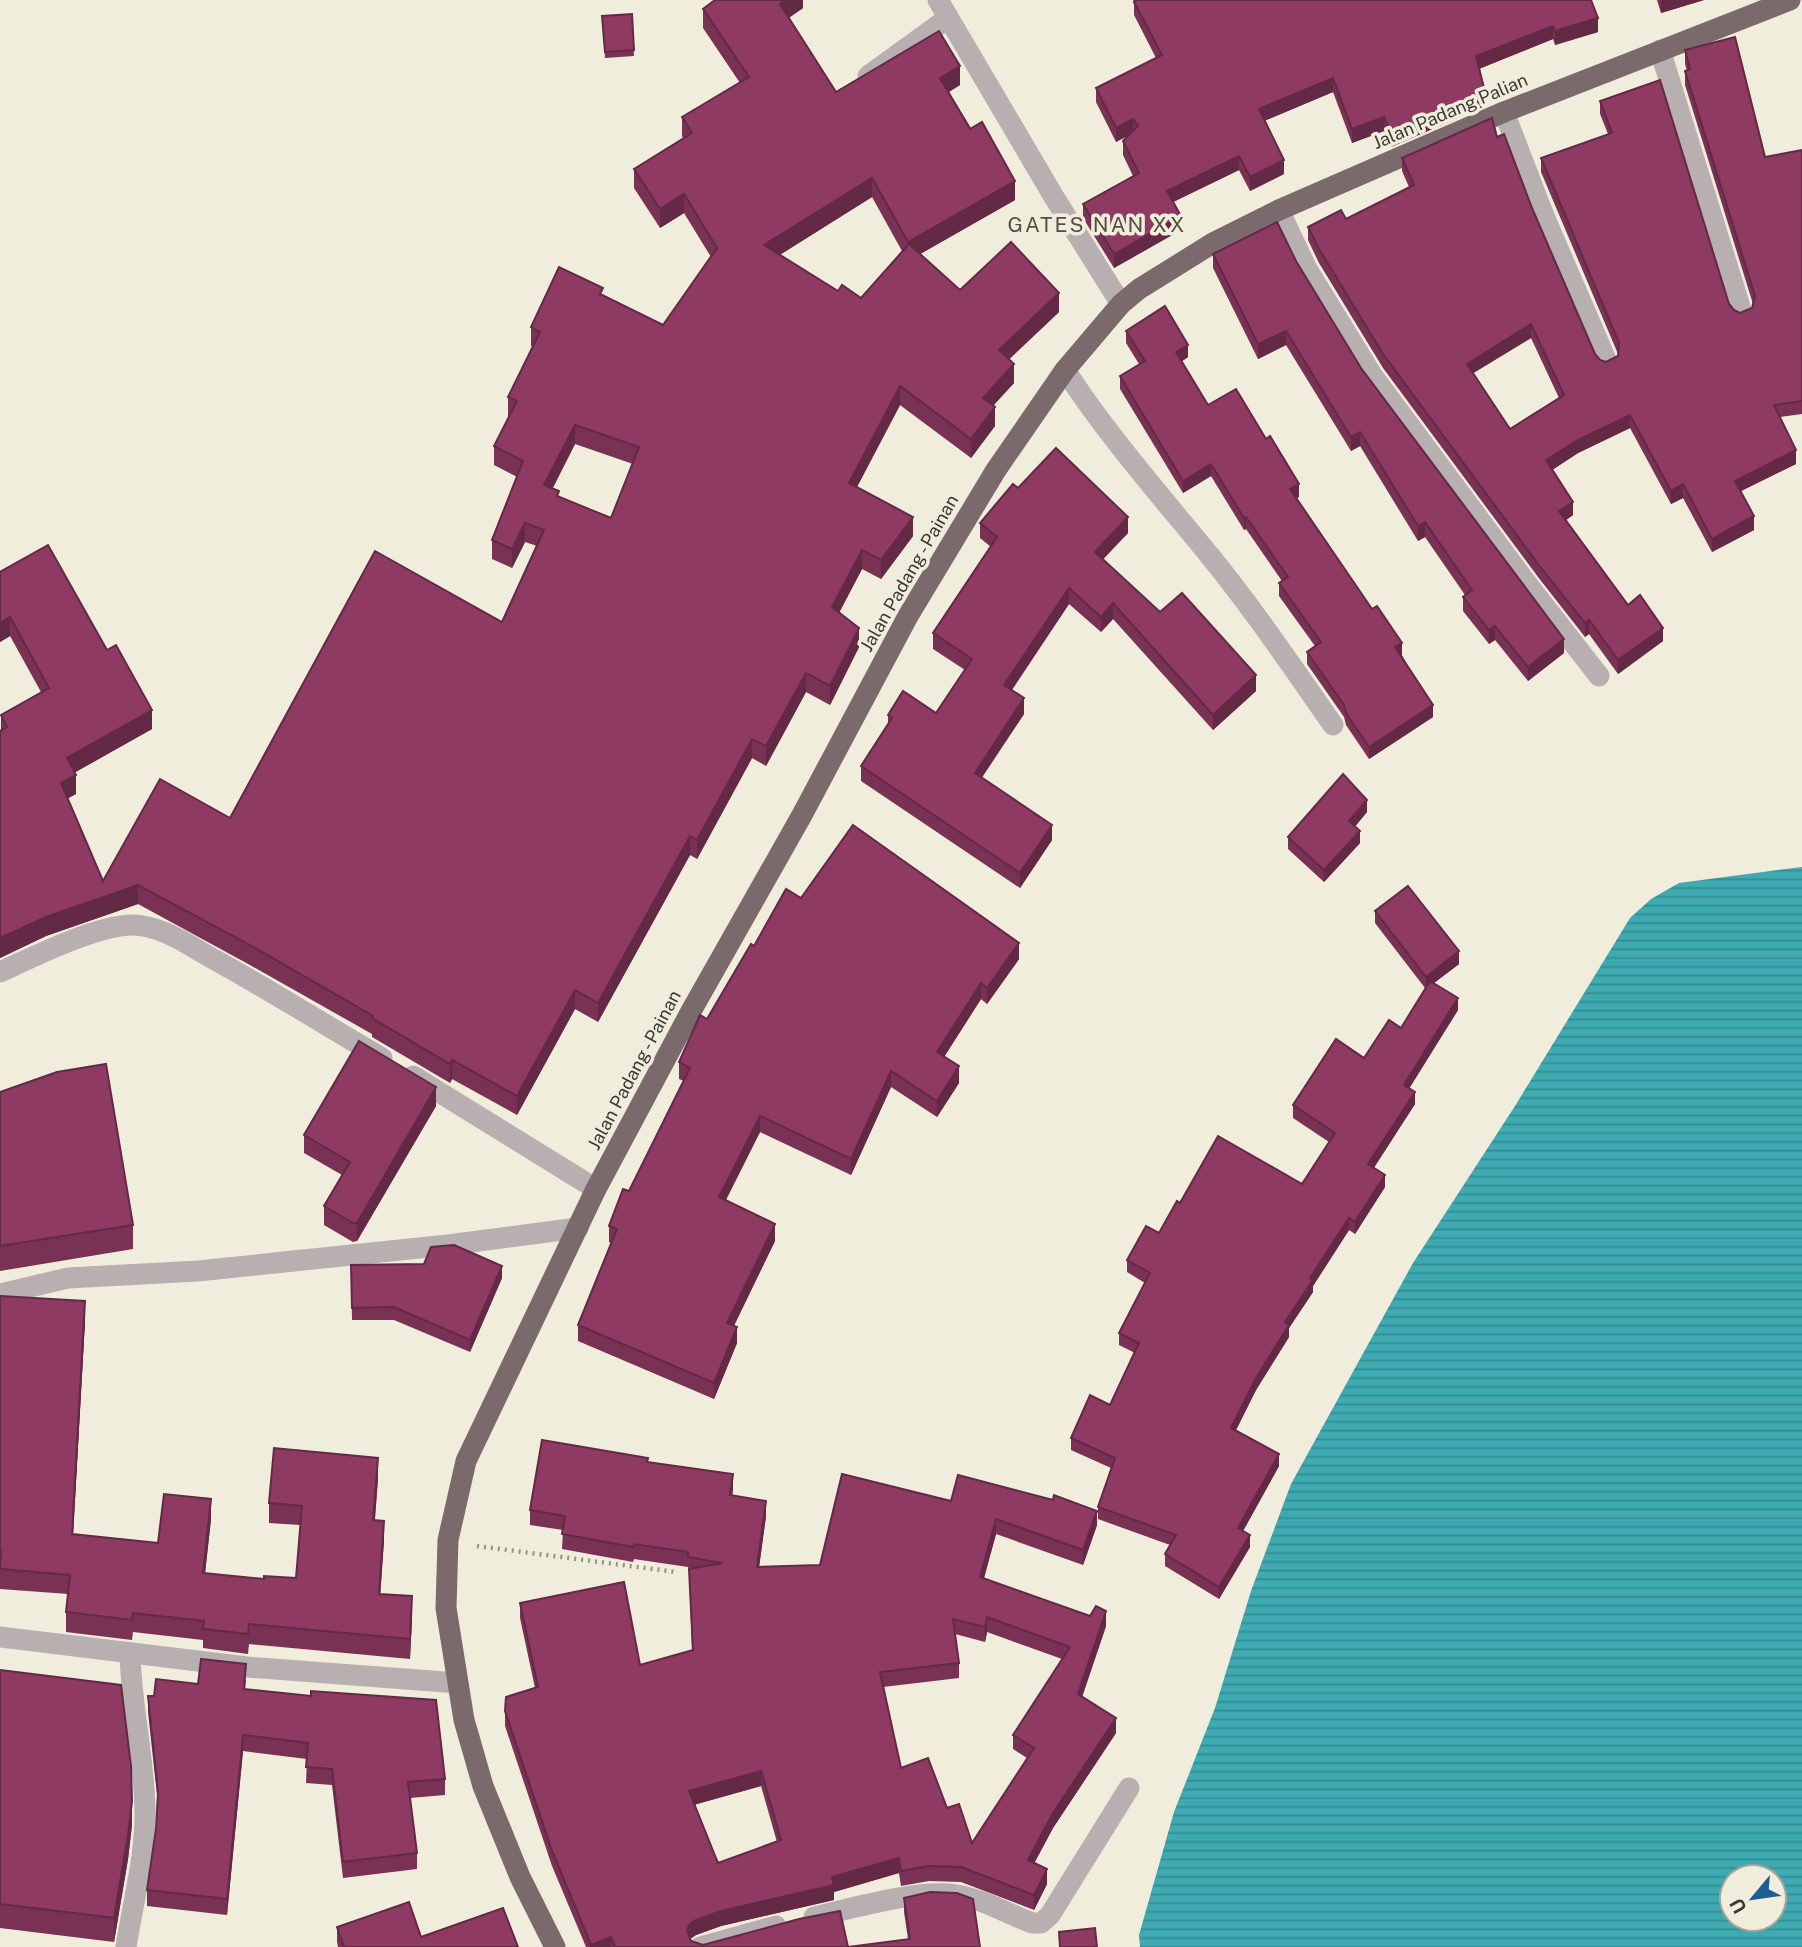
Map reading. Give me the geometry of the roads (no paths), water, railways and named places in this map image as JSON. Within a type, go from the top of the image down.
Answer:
[{"type":"highway","name":"Jalan Padang Palian","points":[[1139,289],[1213,243],[1279,210],[1504,113],[1790,0]]},
{"type":"highway","name":"Jalan Padang - Painan","points":[[555,1947],[520,1877],[482,1786],[464,1720],[446,1608],[448,1540],[466,1461],[596,1189],[908,617],[996,470],[1065,370],[1121,304],[1139,289]]},
{"type":"street","points":[[847,91],[943,9],[1121,304]]},
{"type":"street","points":[[1660,50],[1742,313]]},
{"type":"street","points":[[1504,113],[1544,216],[1607,362]]},
{"type":"street","points":[[1279,210],[1307,269],[1372,375],[1599,676]]},
{"type":"street","points":[[1065,370],[1137,469],[1211,558],[1333,724]]},
{"type":"street","points":[[0,972],[52,948],[117,927],[141,926],[166,933],[418,1079],[596,1189]]},
{"type":"street","points":[[0,1294],[68,1278],[94,1275],[198,1271],[434,1247],[578,1228]]},
{"type":"street","points":[[0,1637],[247,1667],[458,1684]]},
{"type":"street","points":[[126,1947],[145,1812],[143,1773],[131,1688],[130,1653]]},
{"type":"street","points":[[700,1947],[796,1921],[929,1894],[960,1895],[1032,1923],[1041,1923],[1065,1894],[1129,1788]]},
{"type":"water","points":[[1802,867],[1802,1947],[1140,1947],[1139,1935],[1174,1812],[1215,1708],[1251,1591],[1291,1484],[1413,1263],[1515,1106],[1630,918],[1651,899],[1679,883]]},
{"type":"district","name":"GATES NAN XX","points":[[1097,224]]}]
